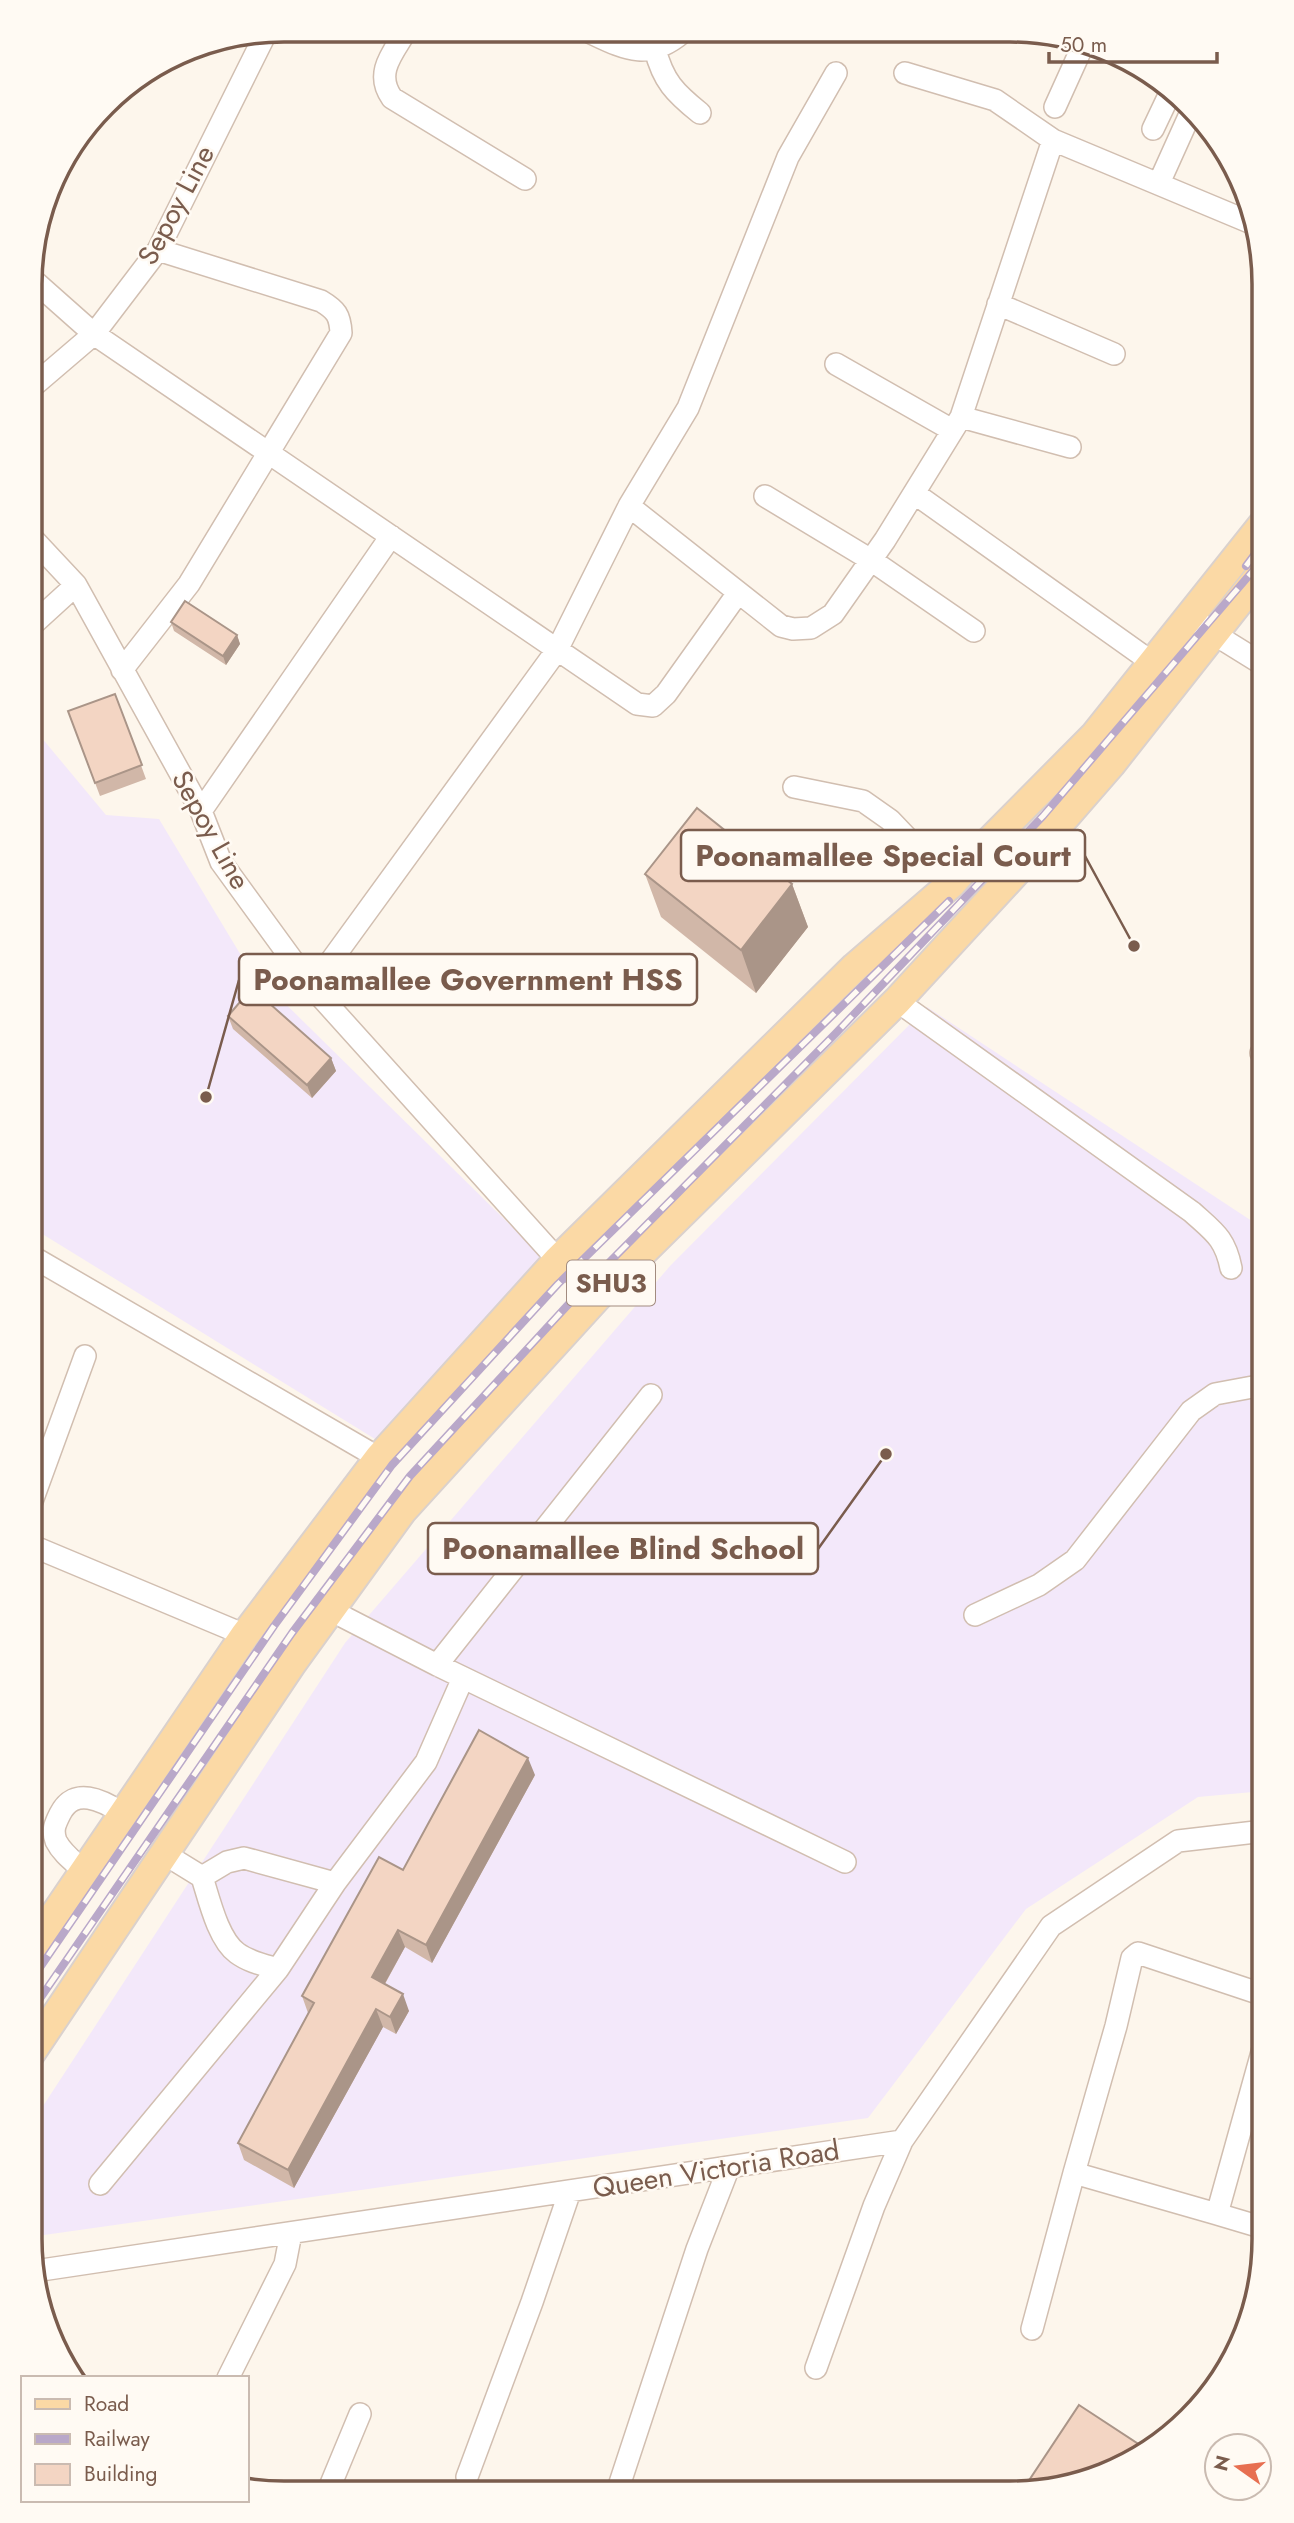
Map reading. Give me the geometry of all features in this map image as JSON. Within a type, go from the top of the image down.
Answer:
[{"type":"main road","name":"SHU3","points":[[42,1933],[244,1635],[379,1458],[558,1260],[855,967],[951,884],[1095,735],[1252,538]]},
{"type":"main road","name":"SHU3","points":[[42,2031],[330,1610],[401,1511],[598,1296],[897,1001],[1047,838],[1111,764],[1252,586]]},
{"type":"street","points":[[613,43],[633,51],[655,49],[670,42]]},
{"type":"street","points":[[399,43],[384,73],[384,87],[392,98],[525,178]]},
{"type":"street","name":"Sepoy Line","points":[[42,378],[94,334],[158,250],[260,44]]},
{"type":"street","points":[[655,49],[660,67],[677,95],[700,113]]},
{"type":"street","points":[[1055,107],[1080,53]]},
{"type":"street","points":[[312,988],[557,650],[629,506],[688,408],[788,156],[836,73]]},
{"type":"street","points":[[905,74],[995,100],[1053,140],[1243,219]]},
{"type":"street","points":[[1153,129],[1167,100]]},
{"type":"street","points":[[1159,183],[1188,120]]},
{"type":"street","points":[[629,506],[781,626],[793,629],[811,628],[832,614],[871,560],[957,423],[1053,140]]},
{"type":"street","points":[[122,670],[189,584],[341,333],[340,318],[334,309],[321,301],[158,250]]},
{"type":"street","points":[[42,288],[94,334],[637,704],[653,706],[666,694],[738,593]]},
{"type":"street","points":[[998,304],[1114,354]]},
{"type":"street","points":[[836,364],[957,423],[1070,447]]},
{"type":"street","points":[[914,493],[1153,663]]},
{"type":"street","points":[[765,496],[871,560],[974,631]]},
{"type":"street","points":[[201,811],[391,536]]},
{"type":"street","name":"Sepoy Line","points":[[42,549],[76,585],[201,811],[221,862],[312,988],[558,1260],[598,1296]]},
{"type":"street","points":[[42,617],[76,585]]},
{"type":"street","points":[[1191,616],[1252,658]]},
{"type":"street","points":[[794,787],[863,801],[890,820],[951,884]]},
{"type":"street","points":[[897,1001],[1192,1212],[1222,1240],[1228,1251],[1231,1268]]},
{"type":"street","points":[[42,1262],[379,1458]]},
{"type":"street","points":[[42,1474],[85,1356]]},
{"type":"street","points":[[975,1615],[1060,1573],[1075,1560],[1191,1411],[1215,1394],[1251,1387]]},
{"type":"street","points":[[437,1665],[651,1395]]},
{"type":"street","points":[[42,1550],[244,1635]]},
{"type":"street","points":[[330,1610],[463,1678],[845,1862]]},
{"type":"street","points":[[100,2183],[278,1969],[335,1884],[426,1762],[463,1678]]},
{"type":"street","points":[[83,1870],[65,1854],[56,1840],[53,1828],[62,1810],[74,1799],[87,1797],[100,1800],[122,1813]]},
{"type":"street","points":[[816,2368],[874,2206],[902,2141],[1051,1926],[1178,1842],[1251,1833]]},
{"type":"street","points":[[163,1853],[202,1877],[219,1928],[234,1952],[255,1963],[278,1969]]},
{"type":"street","points":[[202,1877],[227,1862],[244,1858],[335,1884]]},
{"type":"street","points":[[1032,2329],[1116,2026],[1132,1958],[1138,1953],[1251,1991]]},
{"type":"street","points":[[1217,2214],[1251,2091]]},
{"type":"street","name":"Queen Victoria Road","points":[[45,2270],[902,2141]]},
{"type":"street","points":[[621,2481],[697,2249],[729,2167]]},
{"type":"street","points":[[1074,2173],[1251,2224]]},
{"type":"street","points":[[467,2477],[570,2191]]},
{"type":"street","points":[[229,2376],[285,2264],[291,2233]]},
{"type":"street","points":[[332,2481],[360,2414]]},
{"type":"shaded area","points":[[42,738],[106,815],[159,819],[248,967],[551,1265],[388,1447],[42,1234]]},
{"type":"shaded area","points":[[927,1007],[1252,1221],[1251,1792],[1198,1797],[1026,1909],[868,2118],[42,2235],[42,2108],[345,1643],[670,1266]]},
{"type":"building","points":[[185,601],[237,635],[223,656],[171,622]]},
{"type":"building","points":[[115,694],[142,765],[95,783],[68,711]]},
{"type":"building","points":[[697,808],[792,884],[741,950],[645,874]]},
{"type":"building","points":[[252,988],[331,1058],[307,1085],[228,1016]]},
{"type":"building","points":[[479,1730],[528,1758],[426,1945],[398,1930],[372,1977],[403,1994],[390,2017],[376,2009],[288,2170],[238,2143],[314,2003],[302,1996],[379,1857],[403,1870]]},
{"type":"building","points":[[1079,2405],[1138,2444],[1088,2468],[1030,2480]]},
{"type":"railway","points":[[1246,566],[1252,558]]},
{"type":"railway","points":[[42,1996],[292,1633],[410,1476],[577,1295],[836,1033],[1043,816],[1252,572]]},
{"type":"railway","points":[[42,1964],[274,1626],[392,1465],[558,1284],[949,901]]},
{"type":"place","name":"Poonamallee Special Court","points":[[1134,946]]},
{"type":"place","name":"Poonamallee Government HSS","points":[[206,1097]]},
{"type":"place","name":"Poonamallee Blind School","points":[[886,1454]]}]
